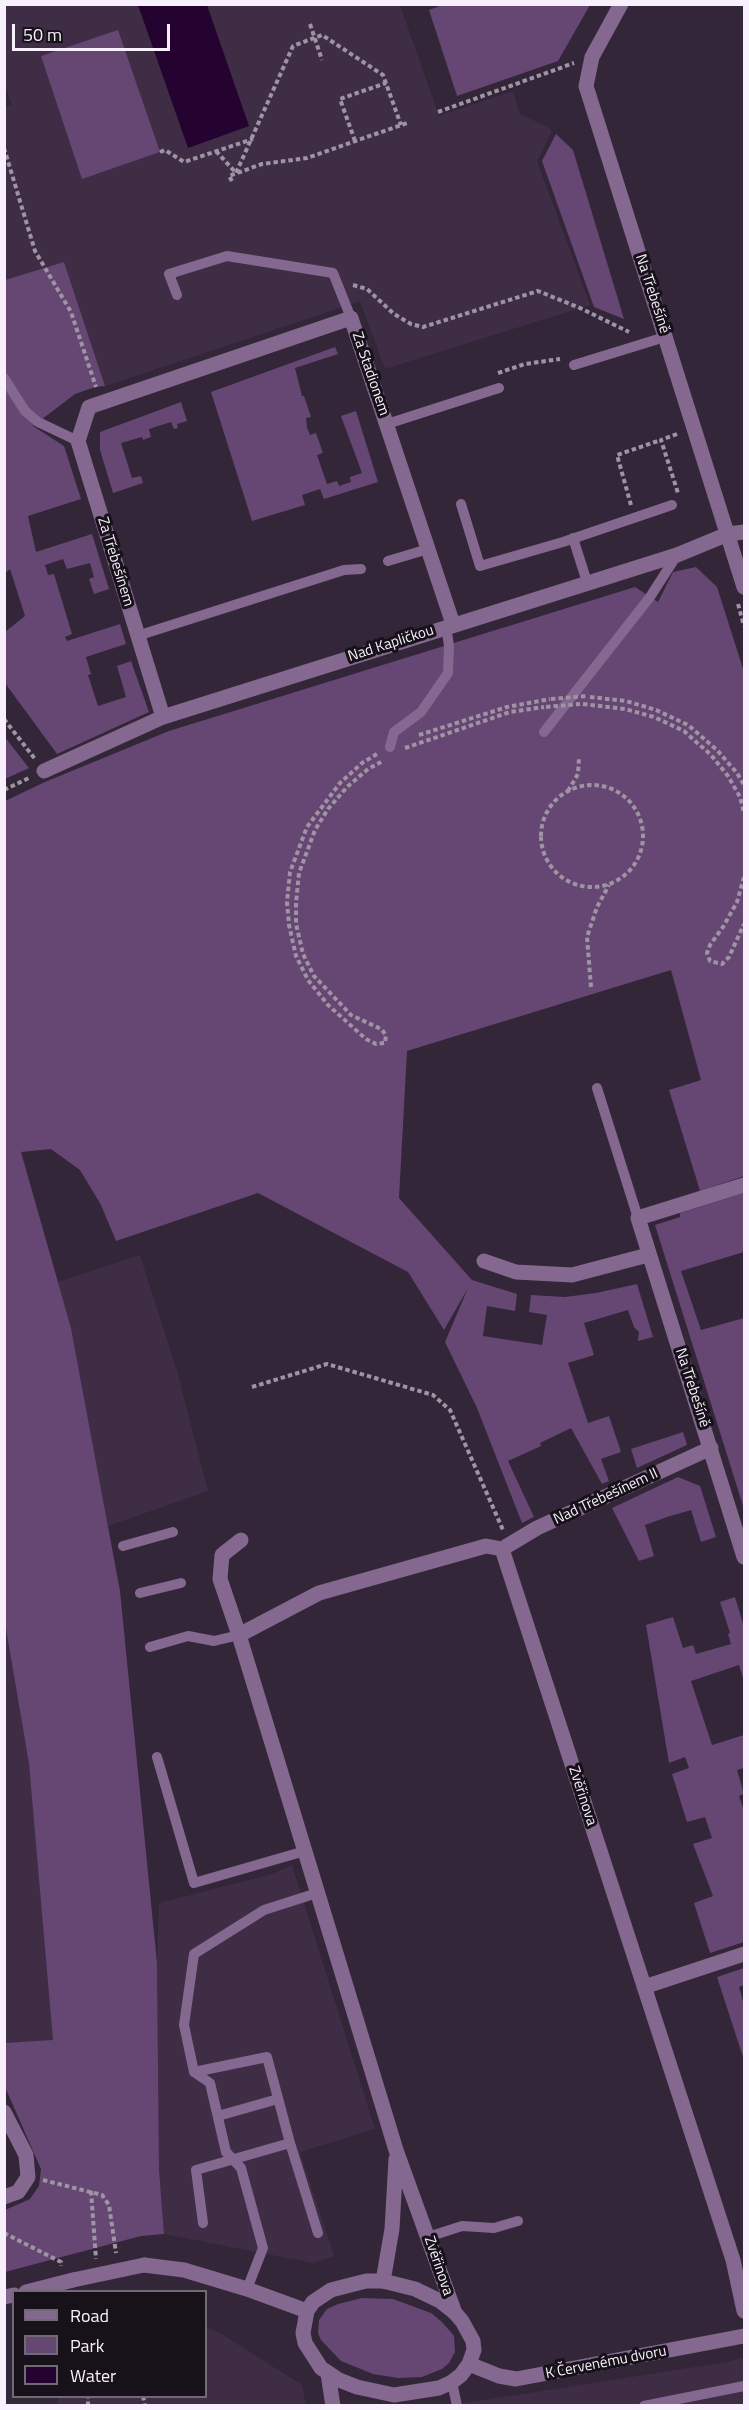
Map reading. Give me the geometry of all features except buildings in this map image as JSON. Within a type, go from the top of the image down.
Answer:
[{"type":"street","name":"Na Třebešíně","points":[[621,4],[592,57],[586,86],[728,534],[739,590]]},
{"type":"street","name":"Za Stadionem","points":[[95,405],[351,318],[428,549],[449,625]]},
{"type":"street","points":[[78,441],[95,405]]},
{"type":"street","name":"Za Třebešínem","points":[[78,441],[163,717]]},
{"type":"street","name":"Nad Kapličkou","points":[[44,771],[163,717],[677,555],[728,534],[744,532]]},
{"type":"street","points":[[638,1218],[744,1185]]},
{"type":"street","name":"Na Třebešíně","points":[[638,1218],[744,1557]]},
{"type":"street","points":[[484,1261],[516,1272],[572,1275],[648,1256]]},
{"type":"street","name":"Nad Třebešínem II","points":[[506,1547],[537,1528],[711,1448]]},
{"type":"street","name":"Zvěřinova","points":[[241,1540],[222,1556],[220,1579],[396,2150],[455,2313]]},
{"type":"street","points":[[239,1635],[319,1593],[486,1546],[506,1547]]},
{"type":"street","name":"Zvěřinova","points":[[506,1547],[644,1987],[733,2260],[744,2311]]},
{"type":"street","points":[[644,1987],[744,1954]]},
{"type":"street","points":[[4,2112],[26,2155],[28,2177],[18,2192],[4,2197]]},
{"type":"street","points":[[383,2281],[393,2229],[396,2150]]},
{"type":"street","points":[[34,2290],[144,2265],[184,2270],[247,2289],[307,2311]]},
{"type":"street","points":[[383,2281],[428,2295],[455,2313],[462,2321],[473,2341],[474,2350],[469,2364],[452,2382],[429,2391],[394,2395],[357,2387],[328,2374],[313,2358],[305,2343],[303,2333],[307,2311],[314,2302],[331,2290],[352,2283],[383,2281]]},
{"type":"street","name":"K Červenému dvoru","points":[[469,2364],[499,2376],[516,2379],[744,2336]]},
{"type":"street","points":[[328,2374],[333,2406]]},
{"type":"street","points":[[369,2406],[383,2393]]},
{"type":"lane","points":[[177,295],[169,274],[227,256],[333,273],[351,318]]},
{"type":"lane","points":[[578,364],[665,337]]},
{"type":"lane","points":[[4,378],[25,411],[38,422],[78,441]]},
{"type":"lane","points":[[387,424],[499,388]]},
{"type":"lane","points":[[461,504],[480,566],[672,505]]},
{"type":"lane","points":[[573,538],[587,582]]},
{"type":"lane","points":[[388,561],[428,549]]},
{"type":"lane","points":[[544,732],[650,597],[677,555]]},
{"type":"lane","points":[[137,636],[344,570],[361,569]]},
{"type":"lane","points":[[393,750],[394,732],[421,712],[448,673],[449,625]]},
{"type":"lane","points":[[597,1088],[638,1218]]},
{"type":"lane","points":[[123,1546],[173,1532]]},
{"type":"lane","points":[[140,1593],[181,1583]]},
{"type":"lane","points":[[150,1647],[188,1636],[213,1641],[239,1635]]},
{"type":"lane","points":[[157,1757],[194,1883],[304,1851]]},
{"type":"lane","points":[[247,2289],[263,2248],[241,2168],[226,2152],[210,2083],[194,2072],[184,2025],[194,1954],[264,1910],[317,1893]]},
{"type":"lane","points":[[194,2072],[267,2057],[290,2143],[318,2233]]},
{"type":"lane","points":[[218,2116],[278,2099]]},
{"type":"lane","points":[[203,2223],[196,2170],[290,2143]]},
{"type":"lane","points":[[428,2237],[462,2226],[494,2228],[518,2221]]},
{"type":"lane","points":[[452,2382],[457,2406]]},
{"type":"lane","points":[[645,2406],[744,2386]]},
{"type":"path","points":[[310,24],[322,60]]},
{"type":"path","points":[[236,173],[293,46],[322,35],[383,75],[401,125]]},
{"type":"path","points":[[438,112],[592,57]]},
{"type":"path","points":[[355,141],[340,99],[386,83]]},
{"type":"path","points":[[231,181],[229,176],[262,164],[307,158],[407,123]]},
{"type":"path","points":[[160,152],[165,150],[184,162],[252,139]]},
{"type":"path","points":[[4,148],[35,251],[71,312],[95,405]]},
{"type":"path","points":[[216,152],[236,173]]},
{"type":"path","points":[[339,289],[352,285],[367,289],[394,314],[411,324],[423,327],[538,291],[580,308],[649,342]]},
{"type":"path","points":[[496,374],[503,370],[547,359],[570,359],[578,364]]},
{"type":"path","points":[[635,518],[617,455],[677,434],[674,424]]},
{"type":"path","points":[[661,440],[681,502],[672,505]]},
{"type":"path","points":[[739,590],[744,626]]},
{"type":"path","points":[[393,750],[403,740],[507,707],[551,699],[587,696],[626,701],[656,710],[688,725],[717,750],[737,772],[744,785]]},
{"type":"path","points":[[387,758],[347,787],[328,808],[306,849],[299,873],[296,903],[296,924],[303,954],[314,976],[351,1015],[381,1029],[386,1035],[385,1043],[376,1044],[366,1039],[328,1005],[308,980],[296,956],[286,902],[290,872],[298,848],[312,819],[340,783],[362,763],[393,750],[510,712],[580,704],[625,709],[654,717],[684,731],[711,755],[728,776],[740,797],[744,813]]},
{"type":"path","points":[[4,719],[44,771],[4,790]]},
{"type":"path","points":[[568,791],[584,786],[601,786],[616,791],[630,801],[639,816],[643,832],[642,849],[635,864],[624,876],[609,884],[592,887],[576,884],[561,876],[550,864],[543,849],[542,832],[546,816],[555,802],[568,791],[578,774],[579,757]]},
{"type":"path","points":[[744,878],[736,902],[723,927],[710,945],[707,953],[710,961],[722,964],[729,957],[744,924]]},
{"type":"path","points":[[591,987],[587,937],[597,907],[609,884]]},
{"type":"path","points":[[252,1387],[327,1364],[433,1395],[450,1410],[506,1547]]},
{"type":"path","points":[[28,2177],[102,2195],[109,2205],[117,2259]]},
{"type":"path","points":[[90,2191],[96,2262]]},
{"type":"path","points":[[4,2233],[61,2262],[67,2281]]},
{"type":"shaded area","points":[[5,5],[400,5],[439,116],[513,91],[520,114],[552,131],[537,161],[590,305],[385,369],[360,301],[105,386],[64,262],[5,280],[4,107],[12,105],[5,84]]},
{"type":"shaded area","points":[[140,1255],[177,1371],[208,1491],[108,1526],[71,1328],[58,1282]]},
{"type":"shaded area","points":[[4,1617],[29,1764],[54,2041],[5,2043]]},
{"type":"shaded area","points":[[292,1865],[375,2129],[300,2152],[334,2256],[313,2263],[164,2234],[159,2169],[157,1963],[159,1903],[272,1874]]},
{"type":"shaded area","points":[[207,2327],[220,2333],[302,2385],[306,2405],[57,2405],[58,2398],[207,2398]]},
{"type":"shaded area","points":[[744,2357],[744,2405],[446,2406],[727,2362]]},
{"type":"green space","points":[[445,4],[590,5],[558,61],[457,96],[429,10]]},
{"type":"green space","points":[[118,30],[160,152],[82,179],[41,56]]},
{"type":"green space","points":[[556,134],[573,150],[624,319],[594,307],[542,161]]},
{"type":"green space","points":[[64,262],[105,386],[75,394],[33,426],[64,446],[81,499],[28,516],[36,552],[92,534],[109,589],[94,594],[89,579],[94,577],[90,563],[67,569],[63,559],[45,565],[48,575],[54,574],[72,634],[65,637],[67,641],[120,624],[126,644],[86,657],[91,674],[88,675],[98,706],[126,697],[117,666],[131,661],[149,712],[57,754],[5,683],[5,632],[25,616],[10,569],[5,573],[5,280]]},
{"type":"green space","points":[[335,347],[338,354],[295,368],[302,396],[304,396],[311,417],[306,418],[307,427],[310,435],[316,433],[323,453],[317,455],[327,484],[337,481],[339,486],[351,482],[350,477],[362,473],[341,416],[356,411],[378,482],[324,499],[320,489],[302,495],[305,505],[252,521],[211,392]]},
{"type":"green space","points":[[181,402],[187,421],[177,424],[178,428],[174,429],[171,422],[149,429],[151,437],[121,443],[132,478],[141,476],[143,483],[113,493],[100,450],[100,432]]},
{"type":"green space","points":[[696,567],[717,587],[744,672],[744,1176],[700,1191],[669,1090],[701,1080],[671,970],[407,1051],[399,1198],[472,1280],[517,1294],[515,1311],[487,1306],[483,1336],[542,1345],[547,1315],[529,1312],[531,1295],[565,1297],[637,1284],[653,1337],[638,1341],[639,1332],[634,1327],[628,1310],[584,1323],[594,1355],[568,1363],[588,1423],[609,1416],[621,1452],[601,1459],[609,1481],[602,1484],[571,1428],[540,1443],[541,1446],[508,1461],[534,1517],[522,1523],[477,1408],[445,1342],[468,1288],[444,1330],[408,1272],[258,1193],[116,1241],[101,1205],[80,1170],[51,1149],[21,1152],[71,1328],[120,1591],[157,1963],[159,2169],[164,2234],[141,2236],[5,2272],[5,2210],[30,2199],[39,2186],[41,2169],[5,2087],[5,2043],[53,2040],[29,1764],[4,1617],[5,801],[169,731],[635,587],[658,602],[673,572]]},
{"type":"green space","points":[[4,736],[29,768],[5,779],[4,779]]},
{"type":"green space","points":[[744,1193],[744,1252],[681,1271],[701,1330],[744,1318],[744,1509],[655,1225],[680,1217],[680,1213]]},
{"type":"green space","points":[[683,1432],[687,1445],[637,1468],[631,1449]]},
{"type":"green space","points":[[678,1477],[700,1486],[716,1537],[701,1542],[691,1510],[667,1517],[645,1525],[654,1556],[639,1561],[612,1508]]},
{"type":"green space","points":[[735,1597],[744,1627],[744,1681],[739,1665],[691,1681],[712,1745],[744,1735],[744,1768],[737,1770],[744,1794],[739,1796],[744,1811],[744,1942],[710,1953],[694,1903],[713,1896],[693,1844],[712,1838],[705,1817],[687,1822],[672,1774],[689,1768],[685,1757],[669,1763],[646,1625],[673,1617],[683,1648],[693,1645],[696,1654],[731,1644],[728,1634],[730,1633],[720,1602]]},
{"type":"green space","points":[[744,1968],[744,1985],[739,1987],[744,2005],[744,2060],[717,1977]]},
{"type":"green space","points":[[362,2298],[393,2299],[431,2313],[454,2336],[455,2352],[449,2363],[442,2369],[422,2377],[398,2378],[373,2374],[341,2361],[321,2340],[318,2333],[319,2320],[327,2309]]},
{"type":"water","points":[[138,5],[207,5],[249,126],[188,148]]}]
